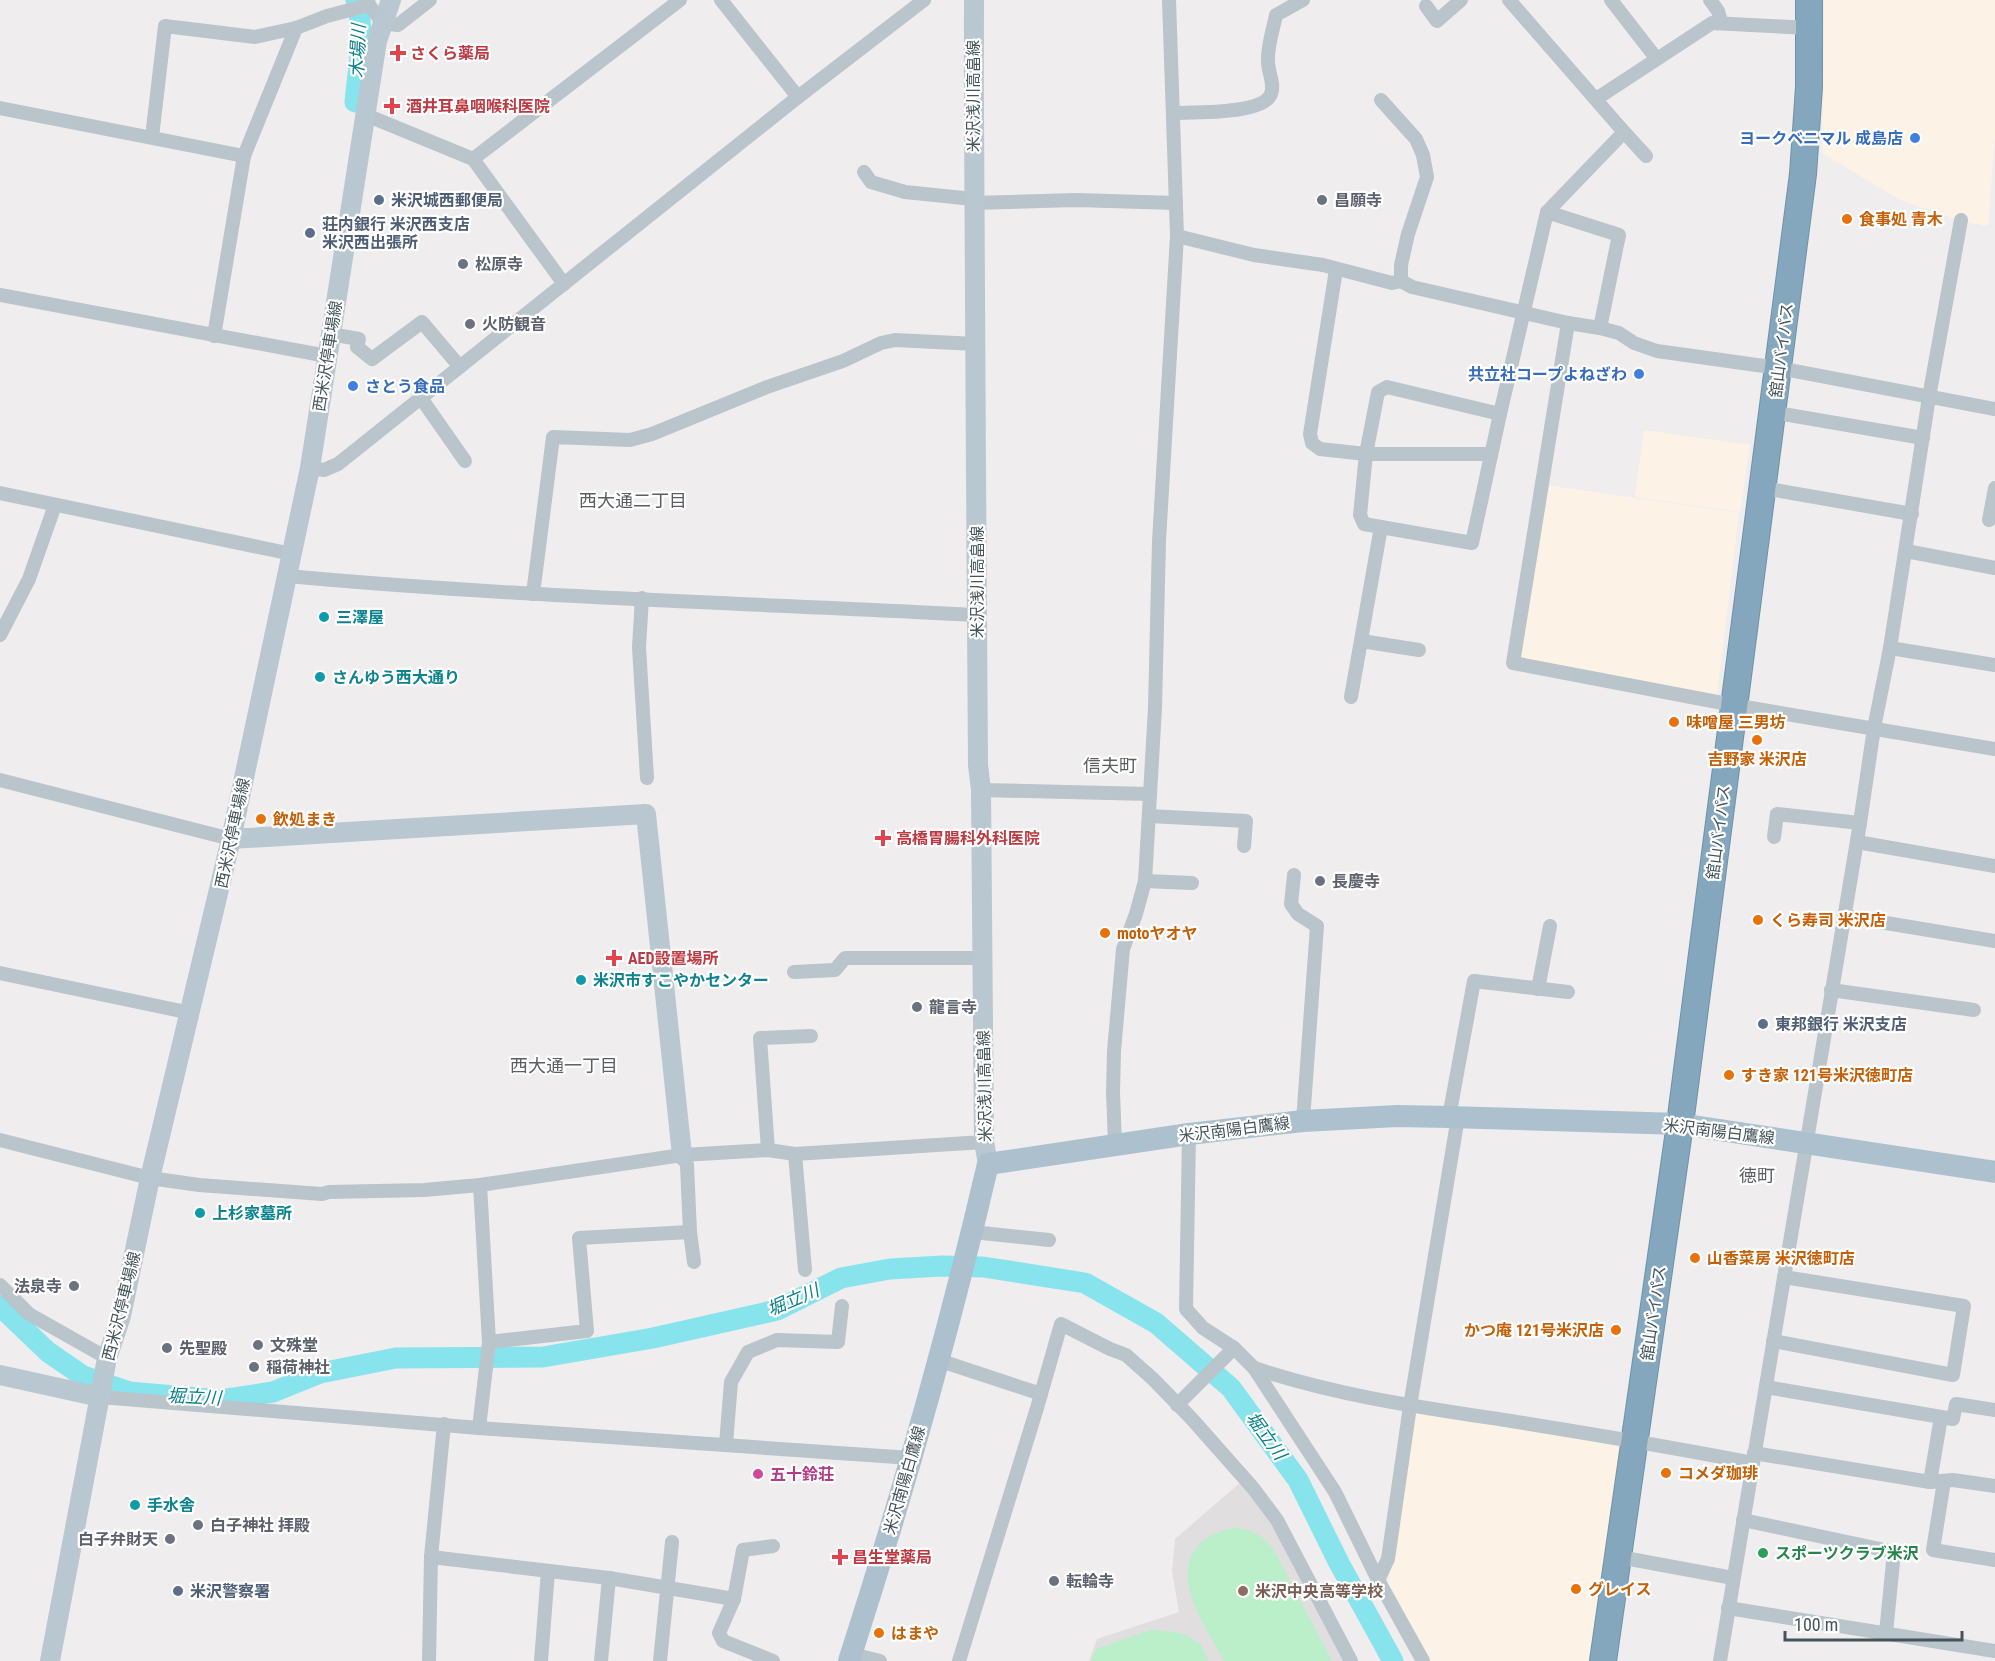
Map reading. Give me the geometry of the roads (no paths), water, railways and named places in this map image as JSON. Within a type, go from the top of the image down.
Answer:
[{"type":"highway","name":"舘山バイパス","points":[[1603,1661],[1680,1124],[1803,174],[1809,87],[1809,0]]},
{"type":"main road","name":"西米沢停車場線","points":[[50,1661],[107,1358],[121,1316],[150,1178],[231,839],[310,468],[377,41],[391,0]]},
{"type":"main road","name":"米沢浅川高畠線","points":[[974,0],[973,201],[978,765],[981,790],[986,1153]]},
{"type":"main road","points":[[231,839],[646,814],[682,1155]]},
{"type":"main road","name":"米沢南陽白鷹線","points":[[850,1657],[911,1458],[960,1279],[971,1236],[986,1153],[1115,1145],[1303,1121],[1397,1116],[1453,1117],[1680,1124],[1995,1172]]},
{"type":"main road","points":[[0,1375],[101,1394]]},
{"type":"street","points":[[152,137],[165,26],[255,37],[296,28],[368,4],[383,23],[398,25],[430,0]]},
{"type":"street","points":[[473,159],[680,0]]},
{"type":"street","points":[[721,0],[798,97]]},
{"type":"street","points":[[310,468],[324,470],[338,464],[798,97],[924,0]]},
{"type":"street","points":[[1115,1145],[1114,1051],[1123,949],[1136,914],[1144,881],[1155,708],[1159,541],[1177,236],[1169,0]]},
{"type":"street","points":[[1173,113],[1239,110],[1260,105],[1268,99],[1272,93],[1268,61],[1276,15],[1303,0]]},
{"type":"street","points":[[1426,6],[1437,21],[1461,0]]},
{"type":"street","points":[[1509,0],[1646,156]]},
{"type":"street","points":[[1611,0],[1656,58]]},
{"type":"street","points":[[1710,0],[1718,11],[1720,22]]},
{"type":"street","points":[[1596,99],[1712,22],[1809,28]]},
{"type":"street","points":[[214,336],[244,156],[296,28]]},
{"type":"street","points":[[1381,100],[1416,139],[1423,155],[1427,177],[1408,234],[1401,266],[1401,281]]},
{"type":"street","points":[[0,108],[244,156]]},
{"type":"street","points":[[366,115],[473,159],[564,284]]},
{"type":"street","points":[[1500,414],[1387,387],[1378,392],[1366,454],[1360,515],[1364,524],[1472,543],[1547,212],[1624,132]]},
{"type":"street","points":[[864,172],[871,182],[905,192],[973,201],[1076,200],[1176,203]]},
{"type":"street","points":[[1547,212],[1619,234],[1600,328]]},
{"type":"street","points":[[1720,1661],[1960,220]]},
{"type":"street","points":[[1177,236],[1254,255],[1323,265],[1392,283],[1401,281],[1412,286],[1524,313],[1600,328],[1619,333],[1634,343],[1657,351],[1778,368],[1995,409]]},
{"type":"street","points":[[1336,270],[1310,434],[1312,443],[1320,449],[1366,454],[1491,454]]},
{"type":"street","points":[[0,295],[327,356]]},
{"type":"street","points":[[330,334],[358,339],[357,347],[372,359],[422,322],[460,367]]},
{"type":"street","points":[[1568,323],[1513,663],[1733,705],[1995,749]]},
{"type":"street","points":[[534,594],[553,437],[630,440],[652,434],[767,387],[852,357],[881,343],[895,340],[976,344]]},
{"type":"street","points":[[421,398],[465,461]]},
{"type":"street","points":[[1772,412],[1923,438]]},
{"type":"street","points":[[1763,488],[1912,514]]},
{"type":"street","points":[[1989,520],[1995,488]]},
{"type":"street","points":[[0,493],[292,554]]},
{"type":"street","points":[[0,635],[29,579],[55,505]]},
{"type":"street","points":[[1351,697],[1381,527]]},
{"type":"street","points":[[1906,551],[1995,568]]},
{"type":"street","points":[[287,576],[395,586],[534,594],[977,615]]},
{"type":"street","points":[[642,598],[639,647],[647,778]]},
{"type":"street","points":[[1360,641],[1419,650]]},
{"type":"street","points":[[1890,648],[1995,665]]},
{"type":"street","points":[[0,780],[231,839]]},
{"type":"street","points":[[981,790],[1150,794]]},
{"type":"street","points":[[1774,837],[1778,813],[1860,823]]},
{"type":"street","points":[[1149,816],[1246,821],[1244,846]]},
{"type":"street","points":[[1857,842],[1995,866]]},
{"type":"street","points":[[1294,875],[1291,903],[1298,914],[1317,926],[1303,1121]]},
{"type":"street","points":[[1144,881],[1192,883]]},
{"type":"street","points":[[1844,916],[1995,941]]},
{"type":"street","points":[[1538,989],[1550,926]]},
{"type":"street","points":[[794,972],[835,970],[845,958],[982,958]]},
{"type":"street","points":[[0,973],[191,1012]]},
{"type":"street","points":[[1378,1580],[1388,1559],[1474,981],[1568,992]]},
{"type":"street","points":[[1831,990],[1974,1010]]},
{"type":"street","points":[[768,1150],[760,1038],[811,1036]]},
{"type":"street","points":[[1189,1134],[1186,1309],[1203,1328],[1254,1368],[1335,1492],[1378,1580],[1423,1661]]},
{"type":"street","points":[[0,1140],[150,1178],[199,1185],[322,1194],[424,1190],[480,1185],[682,1155],[768,1150],[795,1154],[986,1153]]},
{"type":"street","points":[[795,1154],[805,1270]]},
{"type":"street","points":[[682,1155],[687,1165],[690,1232],[694,1262]]},
{"type":"street","points":[[478,1428],[489,1342],[480,1185]]},
{"type":"street","points":[[489,1342],[586,1331],[579,1238],[690,1232]]},
{"type":"street","points":[[971,1236],[1049,1240]]},
{"type":"street","points":[[1773,1341],[1953,1375],[1964,1306],[1784,1277]]},
{"type":"street","points":[[0,1286],[29,1314],[107,1358]]},
{"type":"street","points":[[726,1444],[731,1382],[748,1352],[777,1340],[838,1342],[842,1306]]},
{"type":"street","points":[[959,1661],[1061,1324],[1126,1355],[1153,1379],[1253,1488],[1277,1520],[1351,1661]]},
{"type":"street","points":[[1177,1405],[1232,1350]]},
{"type":"street","points":[[938,1360],[1041,1394]]},
{"type":"street","points":[[1254,1368],[1296,1382],[1410,1406],[1754,1458],[1937,1482],[1953,1480],[1995,1486]]},
{"type":"street","points":[[1766,1387],[1953,1419],[1956,1404],[1995,1410]]},
{"type":"street","points":[[101,1394],[478,1428],[911,1458]]},
{"type":"street","points":[[1941,1417],[1933,1550],[1995,1560]]},
{"type":"street","points":[[429,1661],[431,1557],[444,1424]]},
{"type":"street","points":[[1743,1520],[1894,1552],[1886,1634]]},
{"type":"street","points":[[660,1661],[672,1542]]},
{"type":"street","points":[[773,1546],[743,1550],[734,1599],[719,1633],[723,1641],[773,1661]]},
{"type":"street","points":[[431,1557],[609,1578],[734,1599]]},
{"type":"street","points":[[1619,1557],[1733,1578]]},
{"type":"street","points":[[541,1661],[548,1570]]},
{"type":"street","points":[[601,1661],[609,1578]]},
{"type":"street","points":[[1728,1608],[1995,1651]]},
{"type":"street","points":[[850,1657],[880,1661]]},
{"type":"waterway","name":"木場川","points":[[355,102],[361,38],[356,0]]},
{"type":"waterway","name":"堀立川","points":[[0,1306],[48,1352],[83,1376],[129,1392],[221,1400],[273,1392],[320,1373],[396,1358],[543,1357],[653,1338],[777,1310],[841,1278],[890,1269],[942,1266],[983,1267],[1085,1283],[1156,1323],[1231,1388],[1298,1480],[1339,1563],[1393,1661]]},
{"type":"place","name":"さくら薬局","points":[[398,53]]},
{"type":"place","name":"酒井耳鼻咽喉科医院","points":[[392,106]]},
{"type":"place","name":"ヨークベニマル 成島店","points":[[1915,138]]},
{"type":"place","name":"米沢城西郵便局","points":[[379,200]]},
{"type":"place","name":"昌願寺","points":[[1322,200]]},
{"type":"place","name":"食事処 青木","points":[[1847,219]]},
{"type":"place","name":"荘内銀行 米沢西支店 米沢西出張所","points":[[310,233]]},
{"type":"place","name":"松原寺","points":[[463,264]]},
{"type":"place","name":"火防観音","points":[[470,324]]},
{"type":"place","name":"共立社コープよねざわ","points":[[1639,374]]},
{"type":"place","name":"さとう食品","points":[[353,386]]},
{"type":"place","name":"三澤屋","points":[[324,617]]},
{"type":"place","name":"さんゆう西大通り","points":[[320,677]]},
{"type":"place","name":"味噌屋 三男坊","points":[[1674,722]]},
{"type":"place","name":"吉野家 米沢店","points":[[1757,740]]},
{"type":"place","name":"飲処まき","points":[[261,819]]},
{"type":"place","name":"高橋胃腸科外科医院","points":[[883,838]]},
{"type":"place","name":"長慶寺","points":[[1320,881]]},
{"type":"place","name":"くら寿司 米沢店","points":[[1758,920]]},
{"type":"place","name":"motoヤオヤ","points":[[1105,933]]},
{"type":"place","name":"AED設置場所","points":[[614,958]]},
{"type":"place","name":"米沢市すこやかセンター","points":[[581,980]]},
{"type":"place","name":"龍言寺","points":[[917,1007]]},
{"type":"place","name":"東邦銀行 米沢支店","points":[[1763,1024]]},
{"type":"place","name":"すき家 121号米沢徳町店","points":[[1729,1075]]},
{"type":"place","name":"上杉家墓所","points":[[200,1213]]},
{"type":"place","name":"山香菜房 米沢徳町店","points":[[1695,1258]]},
{"type":"place","name":"法泉寺","points":[[74,1286]]},
{"type":"place","name":"かつ庵 121号米沢店","points":[[1616,1330]]},
{"type":"place","name":"文殊堂","points":[[258,1345]]},
{"type":"place","name":"先聖殿","points":[[167,1348]]},
{"type":"place","name":"稲荷神社","points":[[254,1367]]},
{"type":"place","name":"コメダ珈琲","points":[[1666,1473]]},
{"type":"place","name":"五十鈴荘","points":[[758,1474]]},
{"type":"place","name":"手水舎","points":[[135,1505]]},
{"type":"place","name":"白子神社 拝殿","points":[[198,1525]]},
{"type":"place","name":"白子弁財天","points":[[170,1539]]},
{"type":"place","name":"スポーツクラブ米沢","points":[[1763,1553]]},
{"type":"place","name":"昌生堂薬局","points":[[840,1557]]},
{"type":"place","name":"転輪寺","points":[[1054,1581]]},
{"type":"place","name":"グレイス","points":[[1576,1589]]},
{"type":"place","name":"米沢警察署","points":[[178,1591]]},
{"type":"place","name":"米沢中央高等学校","points":[[1243,1591]]},
{"type":"place","name":"はまや","points":[[879,1633]]},
{"type":"district","name":"西大通二丁目","points":[[633,501]]},
{"type":"district","name":"信夫町","points":[[1110,766]]},
{"type":"district","name":"西大通一丁目","points":[[564,1066]]},
{"type":"district","name":"徳町","points":[[1757,1176]]}]
